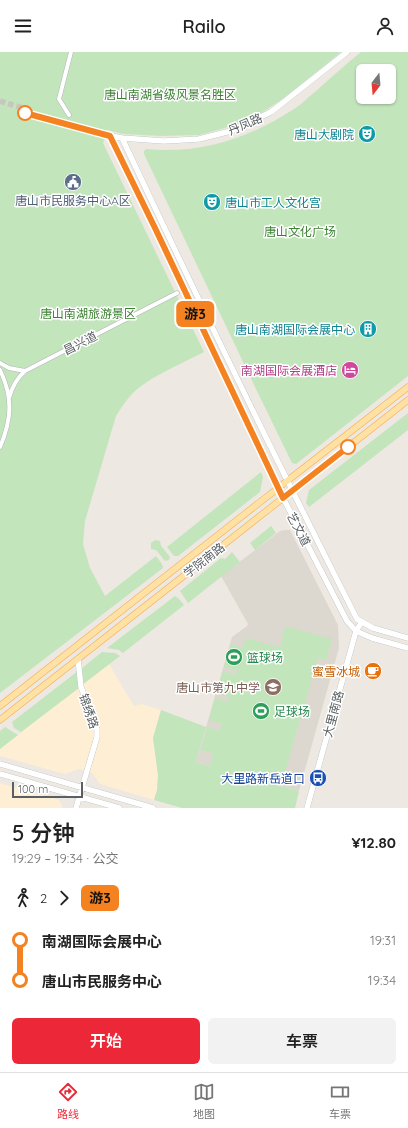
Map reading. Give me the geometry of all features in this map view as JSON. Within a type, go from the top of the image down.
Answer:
[{"type":"main road","name":"丹凤路","points":[[122,138],[109,133],[26,111],[110,136],[122,138],[164,141],[199,139],[231,131],[271,112],[347,52]]},
{"type":"main road","name":"艺文道","points":[[110,136],[278,488],[347,621],[356,631]]},
{"type":"main road","name":"艺文道","points":[[122,138],[190,284],[286,481],[292,490],[357,619],[362,622]]},
{"type":"main road","points":[[183,288],[190,284]]},
{"type":"main road","name":"学院南路","points":[[0,706],[408,387]]},
{"type":"main road","name":"学院南路","points":[[0,720],[408,400]]},
{"type":"main road","points":[[362,622],[373,628],[408,638]]},
{"type":"main road","name":"大里南路","points":[[307,808],[356,631],[362,622]]},
{"type":"main road","points":[[356,631],[372,638],[408,648]]},
{"type":"main road","name":"锦绣路","points":[[76,808],[97,737],[97,729],[81,687],[78,659]]},
{"type":"main road","points":[[0,764],[153,808]]},
{"type":"main road","points":[[0,774],[119,808]]},
{"type":"street","points":[[69,115],[59,99],[70,52]]},
{"type":"street","name":"昌兴道","points":[[25,371],[177,293]]},
{"type":"street","points":[[0,363],[8,368],[25,371]]},
{"type":"street","points":[[0,370],[6,384],[10,415],[0,447]]},
{"type":"street","points":[[9,398],[12,388],[25,371]]},
{"type":"shaded area","name":"唐山市第九中学","points":[[290,530],[338,625],[339,648],[299,791],[196,762],[232,637],[248,624],[221,576],[280,531]]},
{"type":"shaded area","points":[[109,664],[134,706],[142,704],[161,710],[153,738],[158,775],[157,790],[154,800],[100,784],[92,773],[79,769],[65,774],[0,756],[0,749]]},
{"type":"shaded area","points":[[0,783],[59,800],[63,808],[0,808]]},
{"type":"green space","name":"唐山南湖旅游景区","points":[[0,52],[341,52],[283,99],[261,113],[236,125],[199,135],[162,136],[123,134],[107,130],[103,143],[204,352],[148,381],[128,398],[116,416],[85,521],[83,544],[90,568],[105,596],[156,556],[163,568],[0,693]]},
{"type":"green space","name":"唐山文化广场","points":[[361,52],[408,52],[408,376],[296,464],[292,463],[256,389],[144,154],[144,151],[146,149],[167,150],[205,146],[223,142],[259,129],[297,107]]},
{"type":"green space","points":[[408,413],[408,430],[309,507],[306,503],[309,490]]},
{"type":"green space","points":[[261,472],[263,477],[260,492],[178,556],[174,556],[167,547]]},
{"type":"green space","points":[[271,526],[276,533],[255,550],[250,543]]},
{"type":"green space","points":[[155,540],[160,541],[161,546],[170,557],[169,560],[165,561],[156,550],[151,549],[151,543]]},
{"type":"green space","points":[[232,552],[240,562],[188,603],[180,591],[221,558],[225,559]]},
{"type":"green space","points":[[175,596],[184,605],[123,653],[119,650],[107,648]]},
{"type":"green space","points":[[285,626],[332,639],[326,660],[280,647]]},
{"type":"green space","points":[[246,638],[318,658],[281,786],[299,791],[295,808],[182,808],[154,800],[157,790],[158,775],[153,738],[161,710],[206,727],[196,762],[210,766],[213,753],[201,750],[207,727],[220,731],[222,724],[209,720],[215,698],[228,702],[229,697],[216,693],[223,671],[236,675],[237,670],[224,667],[231,644],[243,648]]},
{"type":"green space","points":[[102,652],[115,653],[120,656],[82,685],[81,669]]},
{"type":"green space","points":[[78,671],[79,688],[21,732],[14,728],[12,722]]},
{"type":"green space","points":[[5,727],[18,735],[0,749],[0,731]]},
{"type":"tunnel","points":[[0,101],[26,109]]},
{"type":"bus line","name":"游3","points":[[25,113],[110,136],[283,498],[348,447]]},
{"type":"place","name":"唐山大剧院","points":[[367,134]]},
{"type":"place","name":"唐山市民服务中心A区","points":[[73,182]]},
{"type":"place","name":"唐山市工人文化宫","points":[[212,202]]},
{"type":"place","name":"唐山南湖国际会展中心","points":[[368,329]]},
{"type":"place","name":"南湖国际会展酒店","points":[[350,370]]},
{"type":"place","name":"篮球场","points":[[234,657]]},
{"type":"place","name":"蜜雪冰城","points":[[373,671]]},
{"type":"place","name":"唐山市第九中学","points":[[273,687]]},
{"type":"place","name":"足球场","points":[[261,711]]},
{"type":"place","name":"大里路新岳道口","points":[[318,778]]},
{"type":"park label","name":"唐山南湖省级风景名胜区","points":[[170,94]]}]
